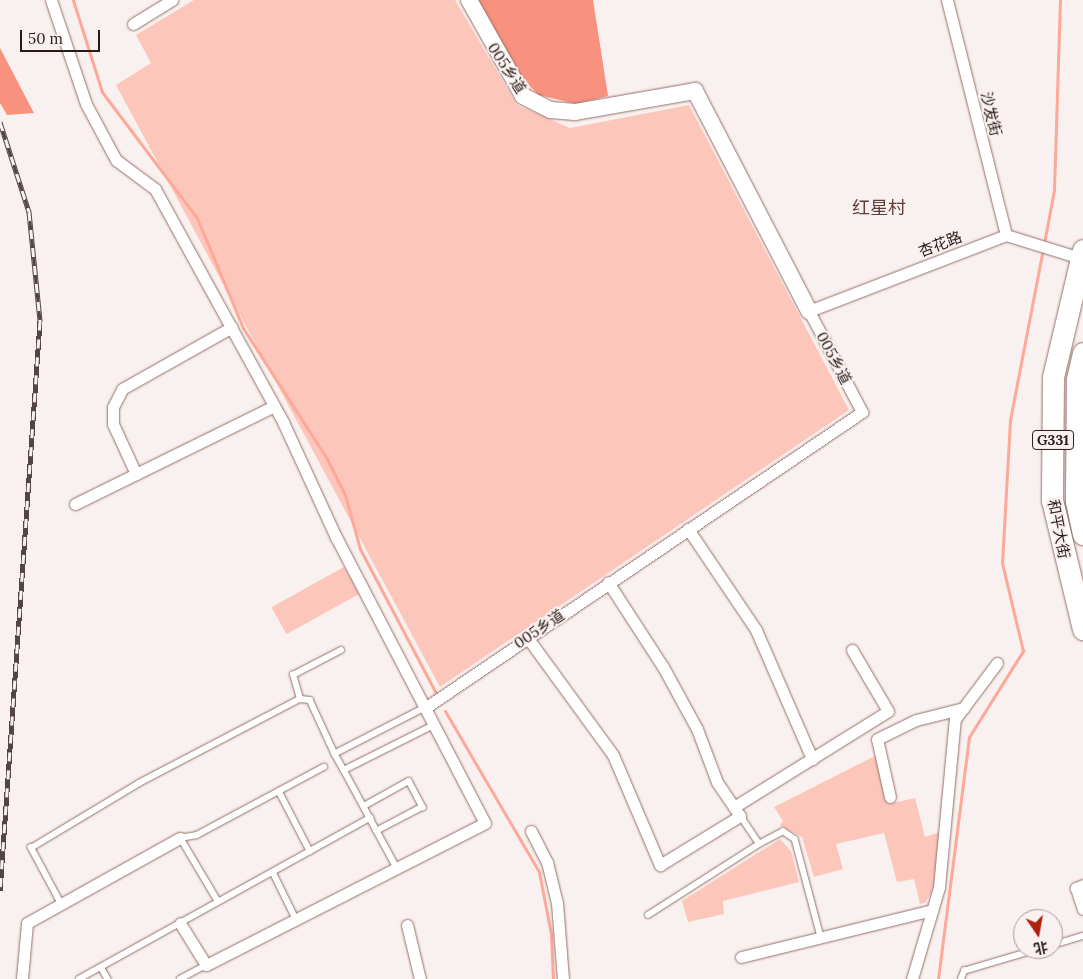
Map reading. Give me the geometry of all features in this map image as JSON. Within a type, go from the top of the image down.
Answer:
[{"type":"highway","name":"和平大街","points":[[1082,256],[1053,378],[1052,500],[1083,629]]},
{"type":"highway","name":"和平大街","points":[[1083,353],[1077,379],[1076,501],[1083,534]]},
{"type":"street","points":[[51,0],[86,104],[116,160],[155,189],[232,327],[274,406],[336,537],[485,823],[206,965],[180,923]]},
{"type":"street","points":[[133,24],[172,0]]},
{"type":"street","name":"005乡道","points":[[425,708],[608,582],[862,412],[695,91],[575,112],[551,110],[523,96],[469,0]]},
{"type":"street","name":"沙发街","points":[[947,0],[1006,235]]},
{"type":"street","points":[[1006,235],[1050,249],[1082,256]]},
{"type":"street","name":"杏花路","points":[[810,310],[1006,235]]},
{"type":"street","points":[[136,474],[113,424],[113,407],[122,389],[232,327]]},
{"type":"street","points":[[76,504],[274,406]]},
{"type":"street","points":[[688,529],[756,630],[812,759]]},
{"type":"street","points":[[608,582],[663,667],[697,729],[717,782],[737,811]]},
{"type":"street","points":[[527,638],[612,754],[660,865],[812,759],[888,711],[852,650]]},
{"type":"street","points":[[912,979],[940,887],[955,719],[998,663]]},
{"type":"street","points":[[890,798],[877,739],[916,720],[964,708]]},
{"type":"street","points":[[531,831],[547,862],[557,903],[563,979]]},
{"type":"street","points":[[22,979],[27,923],[180,838]]},
{"type":"street","points":[[1083,885],[1076,888],[1083,909]]},
{"type":"street","points":[[741,957],[932,910]]},
{"type":"street","points":[[407,926],[420,979]]},
{"type":"lane","points":[[300,699],[293,675],[341,650]]},
{"type":"lane","points":[[61,904],[31,848],[139,783],[300,699],[310,700],[335,754],[397,868]]},
{"type":"lane","points":[[335,754],[425,708]]},
{"type":"lane","points":[[344,770],[435,724]]},
{"type":"lane","points":[[218,902],[180,838],[198,835],[324,767]]},
{"type":"lane","points":[[364,806],[409,781],[423,806],[377,831]]},
{"type":"lane","points":[[279,791],[310,851]]},
{"type":"lane","points":[[737,811],[759,844]]},
{"type":"lane","points":[[79,979],[370,818]]},
{"type":"lane","points":[[648,915],[759,844],[783,831],[795,839],[821,937]]},
{"type":"lane","points":[[273,872],[296,919]]},
{"type":"lane","points":[[1063,941],[1083,936]]},
{"type":"lane","points":[[961,979],[964,971],[1013,956]]},
{"type":"lane","points":[[180,979],[206,965]]},
{"type":"lane","points":[[101,967],[108,979]]},
{"type":"shaded area","points":[[194,0],[455,0],[517,105],[570,128],[689,105],[849,410],[440,687],[116,85],[151,63],[136,35]]},
{"type":"shaded area","points":[[478,0],[593,0],[608,96],[576,104],[539,95],[518,75]]},
{"type":"shaded area","points":[[0,48],[34,113],[7,115],[0,103]]},
{"type":"shaded area","points":[[344,567],[359,594],[286,634],[271,607]]},
{"type":"shaded area","points":[[877,755],[888,804],[915,798],[925,837],[940,832],[935,887],[925,903],[920,904],[914,879],[897,882],[884,833],[836,844],[843,869],[814,877],[802,837],[780,825],[783,821],[774,807]]},
{"type":"shaded area","points":[[780,839],[791,851],[799,882],[723,901],[724,914],[688,922],[682,901]]},
{"type":"waterway","points":[[73,0],[102,92],[197,218],[243,328],[327,459],[345,495],[360,549],[437,695]]},
{"type":"waterway","points":[[1044,243],[1054,190],[1060,0]]},
{"type":"waterway","points":[[938,979],[969,737],[1023,651],[1002,563],[1010,420],[1043,249]]},
{"type":"waterway","points":[[445,711],[539,872],[551,934],[553,979]]},
{"type":"railway","points":[[0,122],[29,212],[40,321],[0,891]]},
{"type":"district","name":"红星村","points":[[879,208]]}]
